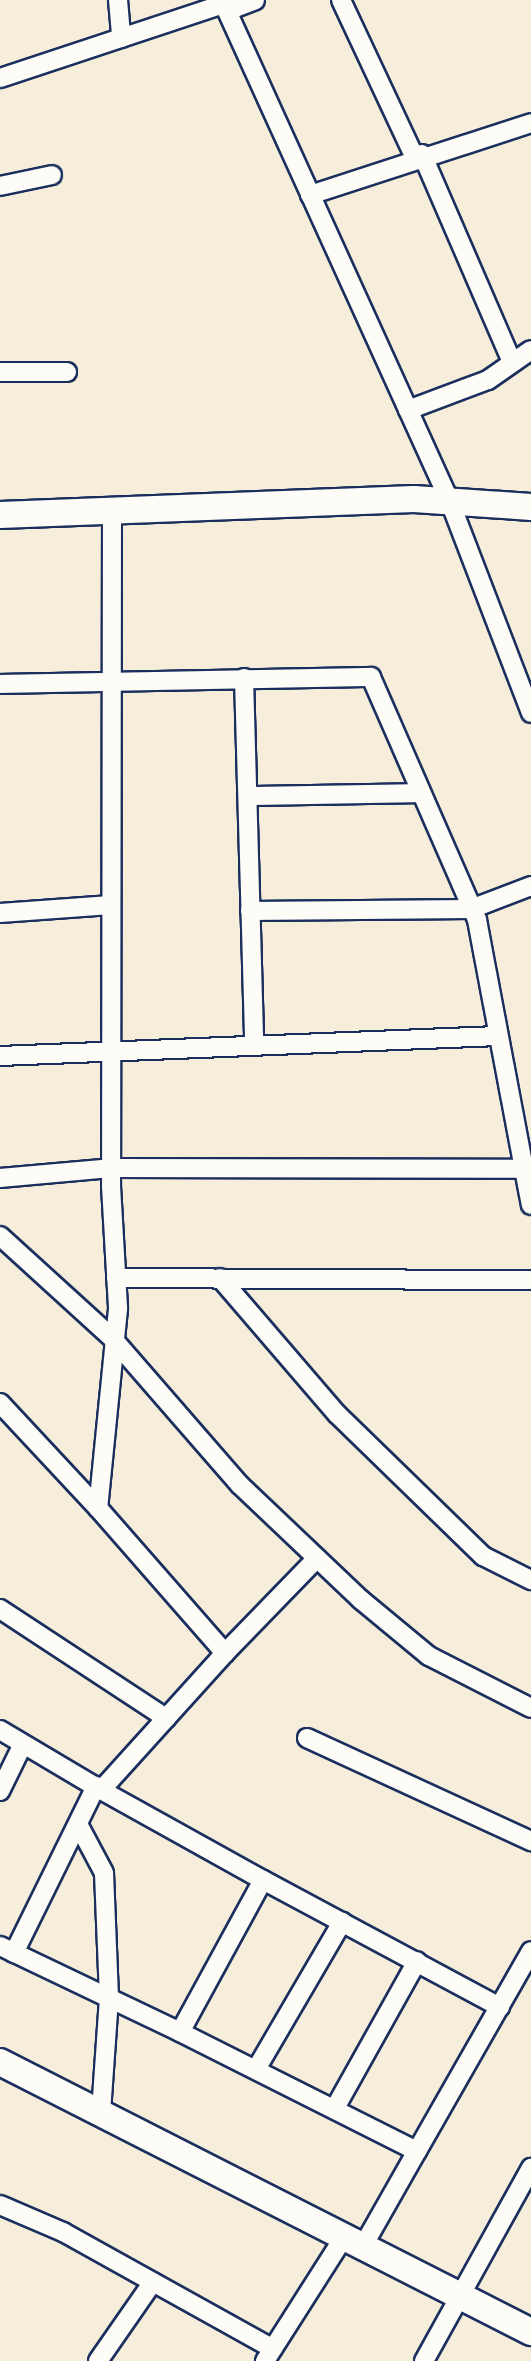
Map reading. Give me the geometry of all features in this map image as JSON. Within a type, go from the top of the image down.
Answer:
[{"type":"street","points":[[118,0],[121,38]]},
{"type":"street","points":[[0,78],[224,5],[255,0]]},
{"type":"street","points":[[341,0],[418,155],[512,362]]},
{"type":"street","points":[[224,5],[450,502],[531,713]]},
{"type":"street","points":[[310,195],[418,155],[531,123]]},
{"type":"street","points":[[0,186],[52,175]]},
{"type":"street","points":[[408,410],[488,380],[531,351]]},
{"type":"street","points":[[0,372],[67,372]]},
{"type":"street","points":[[0,515],[450,502],[531,507]]},
{"type":"street","points":[[98,1508],[116,1278],[111,1168],[112,511]]},
{"type":"street","points":[[0,684],[112,677],[371,677],[417,793],[471,909],[531,1205]]},
{"type":"street","points":[[244,678],[254,1045]]},
{"type":"street","points":[[248,796],[417,793]]},
{"type":"street","points":[[250,911],[471,909],[531,886]]},
{"type":"street","points":[[0,913],[111,905]]},
{"type":"street","points":[[0,1056],[111,1048],[497,1036]]},
{"type":"street","points":[[0,1178],[111,1168],[524,1169]]},
{"type":"street","points":[[0,1236],[113,1339],[240,1485],[317,1558],[429,1656],[531,1708]]},
{"type":"street","points":[[116,1278],[531,1280]]},
{"type":"street","points":[[220,1278],[337,1414],[454,1528],[483,1556],[531,1580]]},
{"type":"street","points":[[0,1403],[98,1508],[225,1653]]},
{"type":"street","points":[[317,1558],[99,1788],[7,1950],[258,2066],[418,2151]]},
{"type":"street","points":[[0,1609],[166,1718]]},
{"type":"street","points":[[0,1730],[263,1880],[500,2007]]},
{"type":"street","points":[[307,1738],[531,1841]]},
{"type":"street","points":[[0,1791],[23,1744]]},
{"type":"street","points":[[78,1824],[104,1873],[109,1998],[101,2113]]},
{"type":"street","points":[[180,2032],[263,1880]]},
{"type":"street","points":[[258,2066],[342,1922]]},
{"type":"street","points":[[0,2205],[153,2282],[269,2355],[418,2151],[531,1951]]},
{"type":"street","points":[[335,2108],[417,1961]]},
{"type":"street","points":[[0,2062],[531,2332]]},
{"type":"street","points":[[424,2361],[531,2168]]},
{"type":"street","points":[[99,2361],[153,2282]]}]
